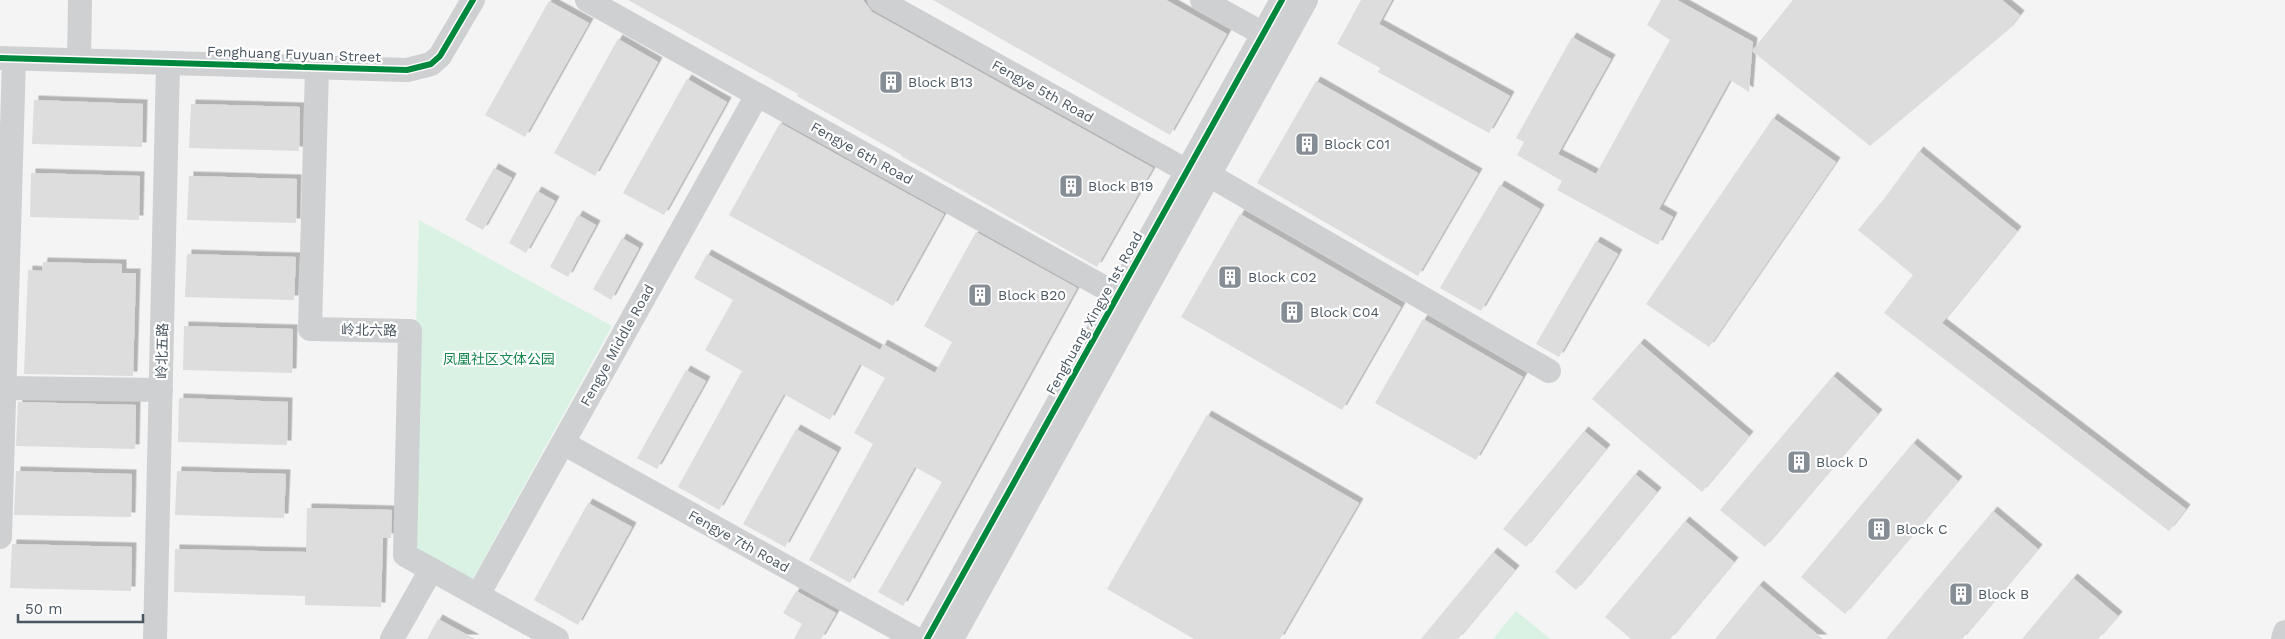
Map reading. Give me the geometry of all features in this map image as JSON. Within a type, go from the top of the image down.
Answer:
[{"type":"street","points":[[79,60],[80,0]]},
{"type":"street","name":"Fenghuang Fuyuan Street","points":[[7,58],[406,70],[425,66],[440,56],[473,0]]},
{"type":"street","name":"Fengye 6th Road","points":[[587,0],[1127,301]]},
{"type":"street","name":"Fengye 5th Road","points":[[879,0],[1198,173],[1549,371]]},
{"type":"street","points":[[1202,0],[1272,39]]},
{"type":"street","name":"Fenghuang Xingye 1st Road","points":[[1272,39],[1282,0]]},
{"type":"street","name":"Fenghuang Xingye 1st Road","points":[[927,639],[1127,301],[1272,39],[1306,0]]},
{"type":"street","points":[[0,537],[4,388],[3,331],[7,58]]},
{"type":"street","name":"岭北五路","points":[[156,639],[168,63]]},
{"type":"street","name":"岭北六路","points":[[317,68],[310,329],[410,331],[405,555],[558,639]]},
{"type":"street","name":"Fengye Middle Road","points":[[478,595],[757,95]]},
{"type":"street","name":"Fenghuang Xingye 1st Road","points":[[952,639],[1127,301]]},
{"type":"street","points":[[4,388],[161,390]]},
{"type":"street","name":"Fengye 7th Road","points":[[563,443],[916,639]]},
{"type":"street","points":[[392,639],[431,570]]},
{"type":"street","points":[[2283,639],[2285,632]]},
{"type":"green space","name":"凤凰社区文体公园","points":[[419,220],[612,326],[471,582],[410,548]]},
{"type":"green space","points":[[1516,611],[1550,639],[1493,639]]},
{"type":"building","points":[[628,0],[863,0],[872,12],[1153,168],[1097,267],[797,96],[798,94]]},
{"type":"building","points":[[933,0],[1166,0],[1227,34],[1170,135]]},
{"type":"building","points":[[1361,0],[1392,0],[1379,24],[1510,96],[1489,133],[1378,72],[1380,68],[1337,44]]},
{"type":"building","points":[[1661,0],[1677,0],[1753,42],[1749,92],[1730,80],[1659,209],[1673,217],[1658,245],[1557,190],[1562,181],[1517,155],[1524,142],[1516,138],[1572,37],[1611,59],[1558,154],[1596,174],[1670,40],[1647,25]]},
{"type":"building","points":[[1793,0],[2002,0],[2020,15],[2008,30],[1870,146],[1752,51]]},
{"type":"building","points":[[549,1],[589,23],[525,137],[485,115]]},
{"type":"building","points":[[618,39],[658,62],[595,176],[554,153]]},
{"type":"building","points":[[687,79],[727,102],[664,215],[623,193]]},
{"type":"building","points":[[1316,81],[1478,173],[1418,276],[1257,183]]},
{"type":"building","points":[[34,100],[143,104],[142,147],[32,144]]},
{"type":"building","points":[[191,104],[300,107],[299,151],[189,148]]},
{"type":"building","points":[[1773,118],[1836,162],[1709,347],[1646,304]]},
{"type":"building","points":[[780,123],[944,214],[893,306],[729,215]]},
{"type":"building","points":[[1919,151],[2017,231],[1942,323],[2186,509],[2169,531],[1884,313],[1913,275],[1858,230],[1884,199]]},
{"type":"building","points":[[494,168],[512,178],[483,230],[465,220]]},
{"type":"building","points":[[31,173],[140,176],[139,220],[30,217]]},
{"type":"building","points":[[189,176],[297,179],[296,223],[187,220]]},
{"type":"building","points":[[1500,185],[1540,209],[1481,311],[1440,288]]},
{"type":"building","points":[[537,191],[555,201],[526,253],[509,243]]},
{"type":"building","points":[[1240,214],[1401,307],[1342,410],[1181,317]]},
{"type":"building","points":[[578,215],[596,225],[568,277],[550,267]]},
{"type":"building","points":[[976,232],[1077,288],[903,606],[878,592],[942,482],[915,467],[850,583],[809,560],[873,444],[854,433],[885,378],[860,364],[830,420],[784,394],[719,510],[678,487],[742,371],[705,350],[733,300],[694,278],[707,254],[880,350],[883,344],[935,373],[952,342],[924,326]]},
{"type":"building","points":[[622,238],[639,248],[611,300],[593,289]]},
{"type":"building","points":[[1596,241],[1618,254],[1559,357],[1536,344]]},
{"type":"building","points":[[187,254],[296,257],[294,300],[185,297]]},
{"type":"building","points":[[43,262],[122,264],[122,273],[136,273],[133,376],[24,374],[28,270],[42,271]]},
{"type":"building","points":[[1423,319],[1523,377],[1476,460],[1375,403]]},
{"type":"building","points":[[184,326],[293,329],[292,373],[183,370]]},
{"type":"building","points":[[1640,343],[1749,436],[1702,492],[1592,399]]},
{"type":"building","points":[[686,370],[706,381],[657,469],[637,458]]},
{"type":"building","name":"Block D","points":[[1833,376],[1878,414],[1765,547],[1720,510]]},
{"type":"building","points":[[179,398],[288,402],[287,445],[178,442]]},
{"type":"building","points":[[18,402],[136,405],[135,449],[16,446]]},
{"type":"building","points":[[1207,415],[1359,503],[1280,639],[1194,639],[1107,589]]},
{"type":"building","points":[[796,429],[837,452],[785,547],[743,524]]},
{"type":"building","points":[[1584,431],[1606,449],[1526,547],[1503,529]]},
{"type":"building","name":"Block C","points":[[1913,443],[1958,481],[1845,614],[1801,577]]},
{"type":"building","points":[[16,471],[132,474],[131,517],[14,515]]},
{"type":"building","points":[[177,471],[286,474],[284,518],[175,515]]},
{"type":"building","points":[[1635,474],[1657,492],[1576,590],[1555,572]]},
{"type":"building","points":[[588,503],[632,527],[578,625],[534,600]]},
{"type":"building","points":[[307,508],[392,510],[391,538],[383,538],[381,607],[305,605],[305,596],[174,592],[175,549],[306,552]]},
{"type":"building","name":"Block B","points":[[1993,511],[2038,549],[1962,639],[1886,639]]},
{"type":"building","points":[[1685,521],[1734,562],[1670,639],[1631,639],[1605,617]]},
{"type":"building","points":[[12,544],[132,547],[131,591],[10,588]]},
{"type":"building","points":[[1493,552],[1515,570],[1458,639],[1421,639]]},
{"type":"building","points":[[2073,578],[2118,616],[2098,639],[2022,639]]},
{"type":"building","points":[[1759,585],[1823,639],[1715,639]]},
{"type":"building","points":[[796,591],[836,613],[821,639],[794,639],[802,624],[783,613]]},
{"type":"building","points":[[438,619],[475,639],[427,639]]},
{"type":"cycle path","points":[[0,58],[407,70],[431,64],[440,56],[473,0]]},
{"type":"cycle path","points":[[927,639],[1282,0]]},
{"type":"place","name":"Block B13","points":[[891,82]]},
{"type":"place","name":"Block C01","points":[[1307,144]]},
{"type":"place","name":"Block B19","points":[[1071,186]]},
{"type":"place","name":"Block C02","points":[[1230,277]]},
{"type":"place","name":"Block B20","points":[[980,295]]},
{"type":"place","name":"Block C04","points":[[1292,312]]},
{"type":"place","name":"Block D","points":[[1799,462]]},
{"type":"place","name":"Block C","points":[[1879,529]]},
{"type":"place","name":"Block B","points":[[1961,594]]}]
